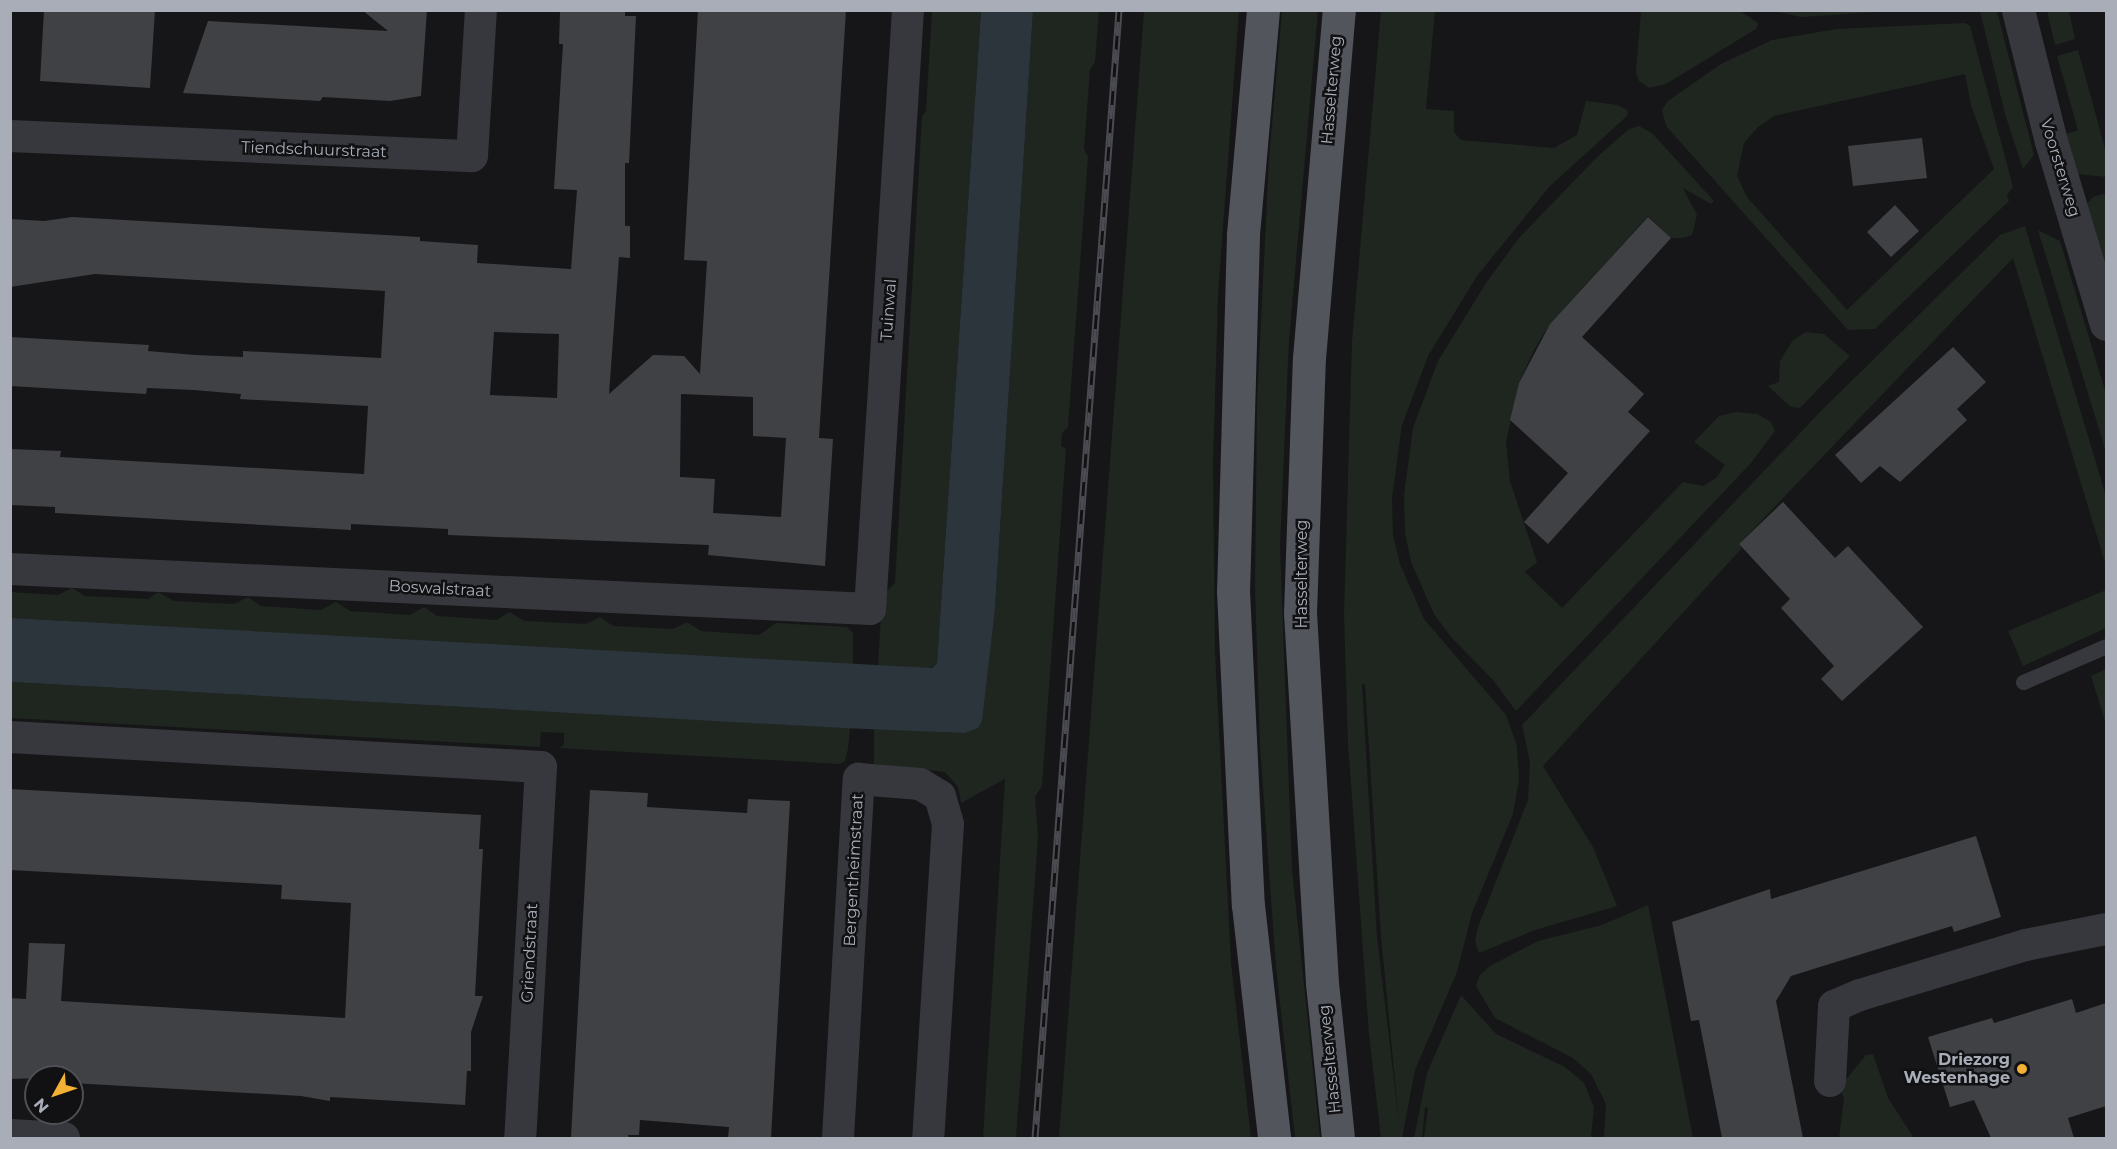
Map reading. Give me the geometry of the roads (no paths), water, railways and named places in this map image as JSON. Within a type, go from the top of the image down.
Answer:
[{"type":"main road","points":[[1263,10],[1243,235],[1233,591],[1248,905],[1274,1138]]},
{"type":"main road","name":"Hasselterweg","points":[[1338,1138],[1322,983],[1300,613],[1309,358],[1339,10]]},
{"type":"street","name":"Tiendschuurstraat","points":[[10,136],[472,156],[481,10]]},
{"type":"street","name":"Tuinwal","points":[[870,609],[908,10]]},
{"type":"street","name":"Voorsterweg","points":[[2018,10],[2051,141],[2106,324]]},
{"type":"street","name":"Boswalstraat","points":[[10,569],[870,609]]},
{"type":"street","name":"Griendstraat","points":[[10,737],[541,767],[520,1138]]},
{"type":"street","name":"Bergentheimstraat","points":[[838,1138],[859,779],[920,784],[940,796],[948,824],[928,1138]]},
{"type":"street","points":[[1830,1081],[1834,1006],[1860,995],[2026,945],[2106,929]]},
{"type":"street","points":[[10,1135],[63,1138]]},
{"type":"lane","points":[[2022,682],[2106,646]]},
{"type":"railway","points":[[1035,1138],[1119,10]]},
{"type":"place","name":"Driezorg Westenhage","points":[[2022,1069]]}]
